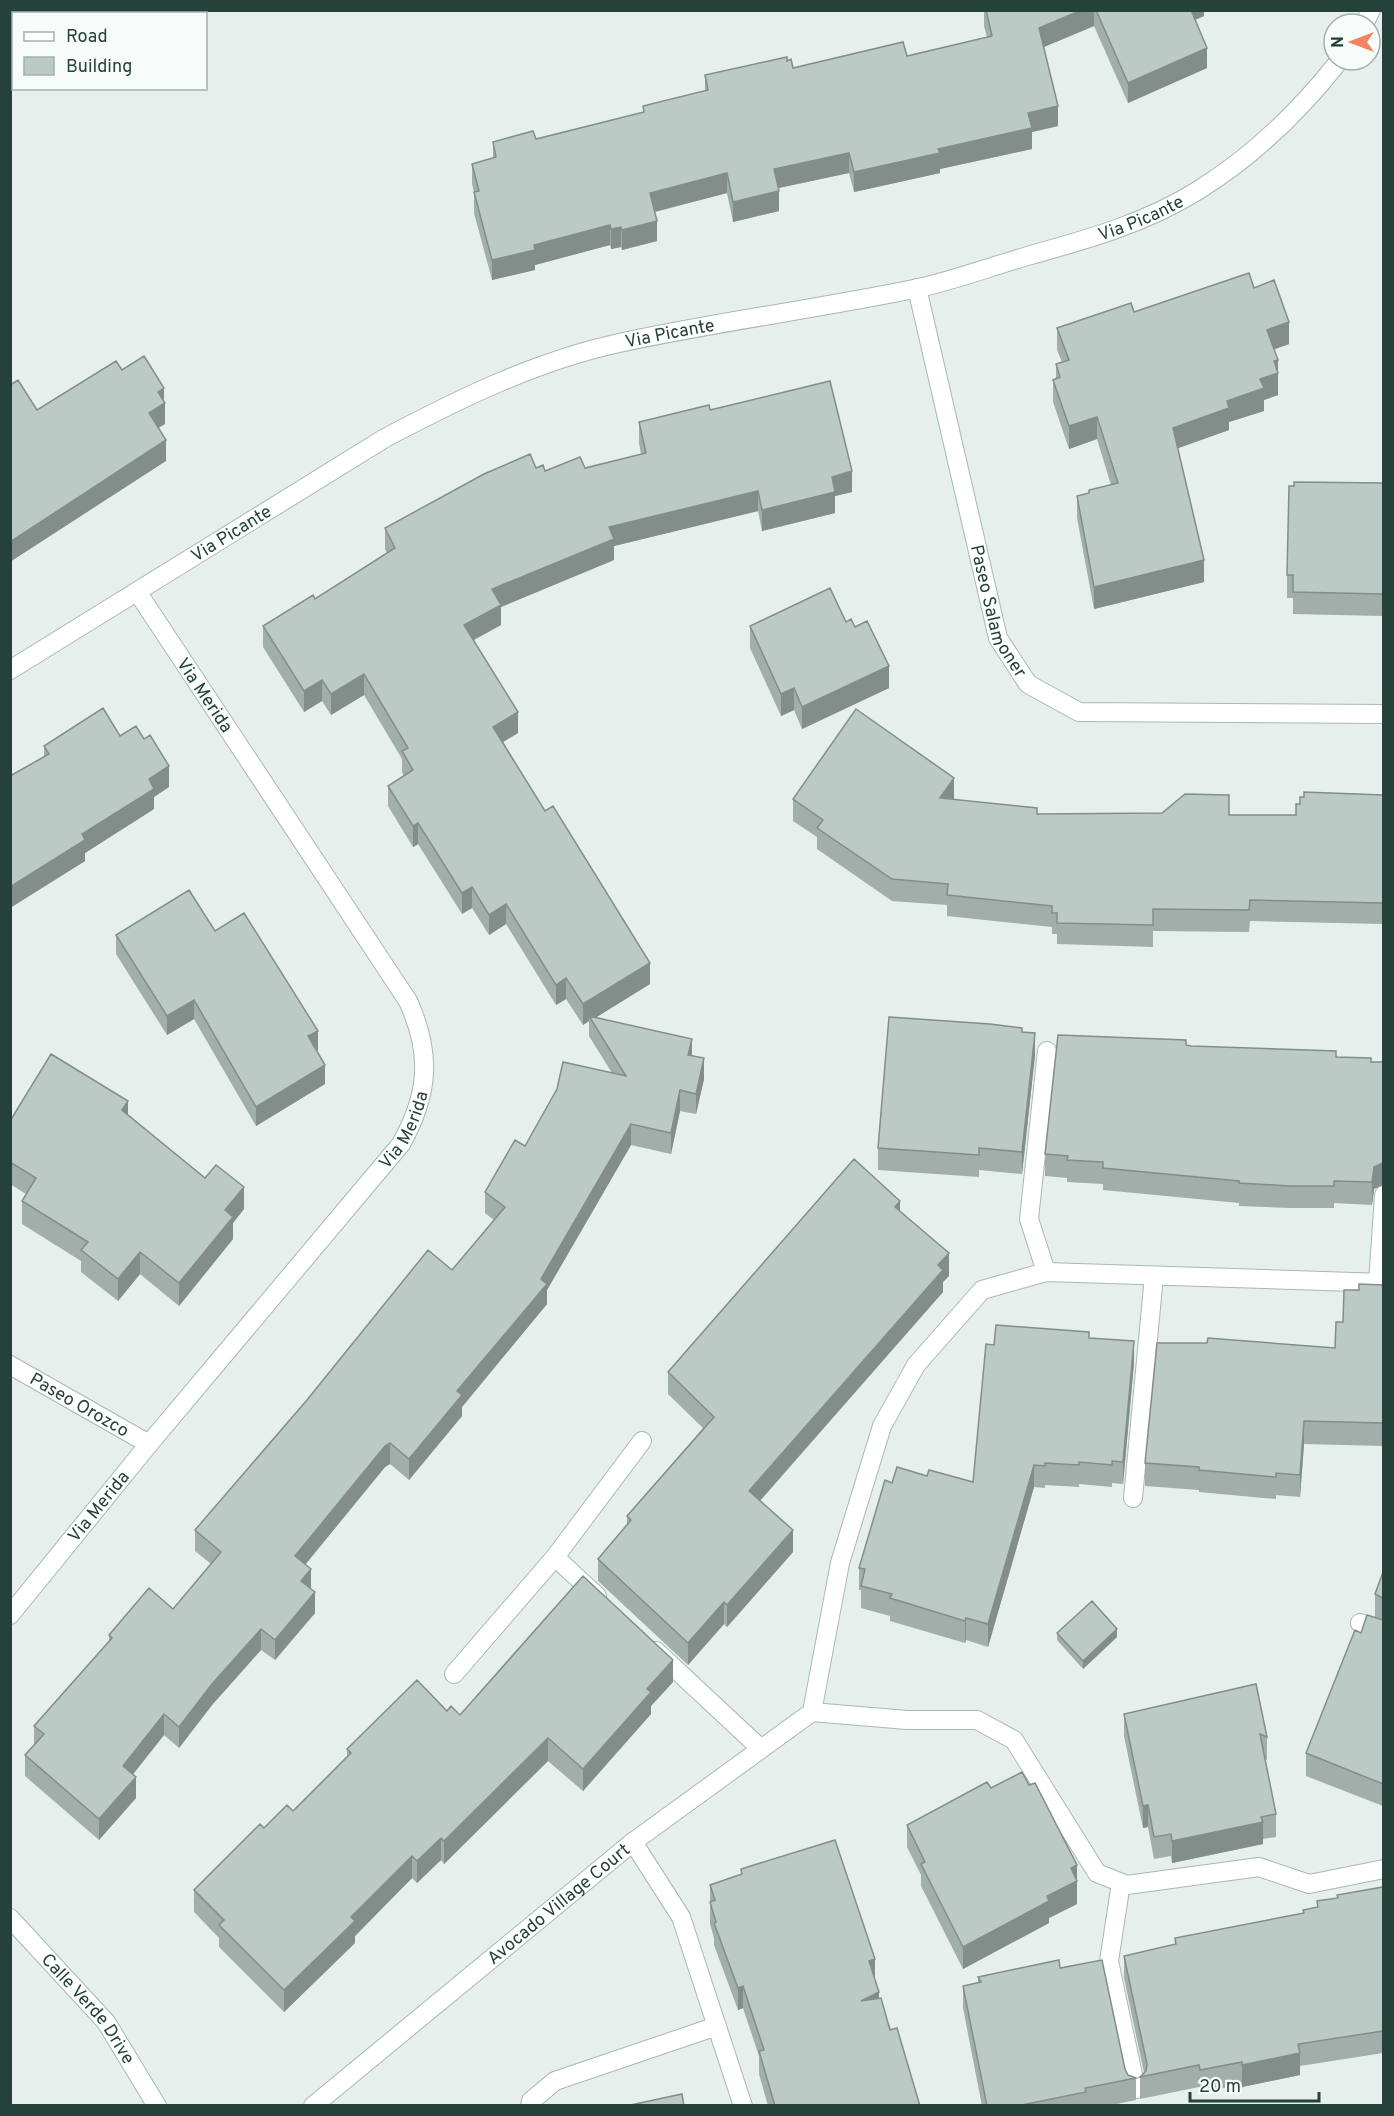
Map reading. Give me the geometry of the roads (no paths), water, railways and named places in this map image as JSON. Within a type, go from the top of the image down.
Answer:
[{"type":"street","name":"Via Picante","points":[[10,670],[138,593],[385,438],[443,407],[504,380],[560,360],[617,344],[917,288],[1106,234],[1152,215],[1196,192],[1237,164],[1276,132],[1310,98],[1331,72]]},
{"type":"street","name":"Paseo Salamoner","points":[[917,288],[998,638],[1028,684],[1079,712],[1383,714]]},
{"type":"street","name":"Via Merida","points":[[10,1615],[149,1444],[401,1144],[415,1119],[423,1090],[425,1061],[423,1040],[408,1001],[138,593]]},
{"type":"street","points":[[1046,1272],[1029,1220],[1047,1051]]},
{"type":"street","points":[[1383,1195],[1381,1283],[1046,1272],[982,1290],[916,1365],[882,1426],[840,1563],[812,1712],[907,1719],[977,1720],[1014,1740],[1097,1873],[1126,1885],[1176,1881],[1259,1867],[1309,1884],[1383,1869]]},
{"type":"street","points":[[1133,1498],[1154,1276]]},
{"type":"street","name":"Paseo Orozco","points":[[10,1365],[149,1444]]},
{"type":"street","points":[[454,1674],[555,1557],[642,1441]]},
{"type":"street","points":[[555,1557],[606,1605]]},
{"type":"street","points":[[1360,1623],[1383,1632]]},
{"type":"street","points":[[640,1636],[760,1748]]},
{"type":"street","name":"Avocado Village Court","points":[[313,2106],[633,1842],[812,1712]]},
{"type":"street","points":[[633,1842],[681,1917],[743,2106]]},
{"type":"street","points":[[1121,1883],[1109,1961],[1136,2089]]},
{"type":"street","name":"Calle Verde Drive","points":[[10,1918],[106,2022],[157,2106]]},
{"type":"street","points":[[530,2106],[531,2101],[555,2081],[717,2026]]}]
